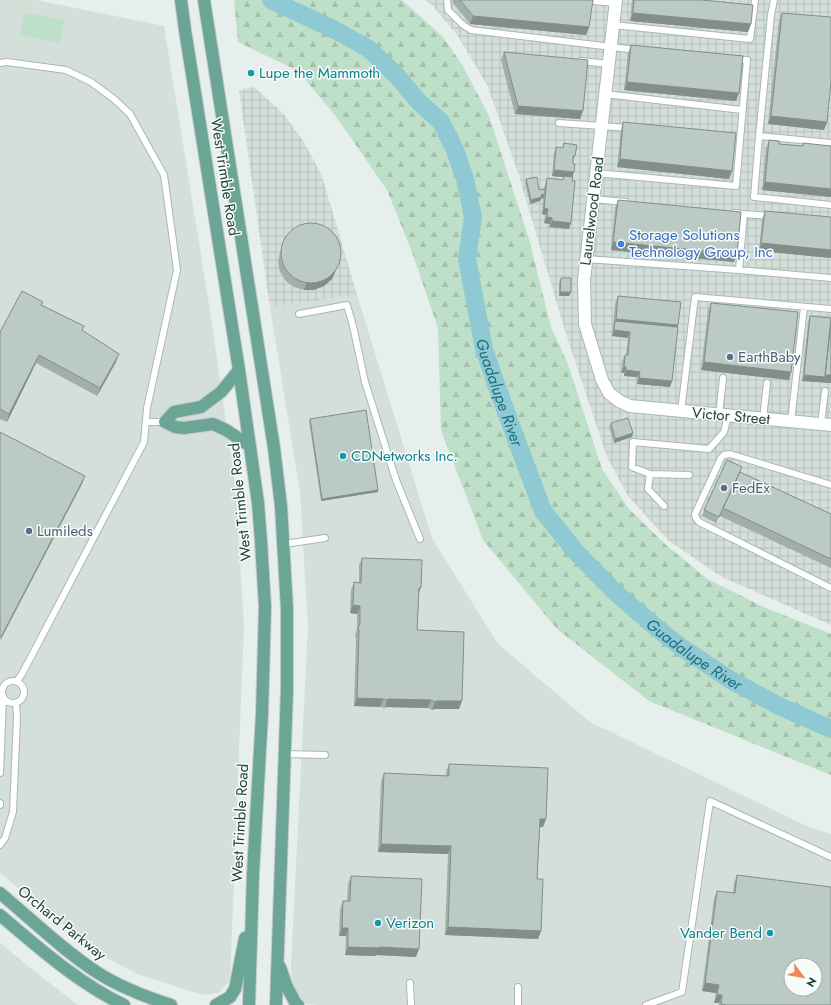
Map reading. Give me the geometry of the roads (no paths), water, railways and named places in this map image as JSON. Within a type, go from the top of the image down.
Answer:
[{"type":"main road","name":"West Trimble Road","points":[[204,0],[274,448],[284,544],[287,617],[287,689],[276,1005]]},
{"type":"main road","name":"West Trimble Road","points":[[182,5],[258,502],[265,607],[262,714],[252,900],[249,1005]]},
{"type":"main road","points":[[239,370],[219,393],[202,407],[174,412],[165,422],[174,427],[213,424],[226,430],[250,446]]},
{"type":"main road","points":[[191,408],[194,426]]},
{"type":"main road","name":"Orchard Parkway","points":[[0,893],[72,954],[99,973],[122,986],[171,1005]]},
{"type":"main road","points":[[216,1005],[230,997],[235,989],[252,900]]},
{"type":"main road","points":[[0,915],[63,967],[96,990],[124,1005]]},
{"type":"main road","points":[[278,961],[286,985],[296,1004],[298,1005]]},
{"type":"street","name":"Laurelwood Road","points":[[616,2],[586,259],[584,303],[585,324],[602,380],[609,393],[619,401],[630,406]]},
{"type":"street","name":"Victor Street","points":[[630,406],[826,425]]},
{"type":"lane","points":[[447,0],[448,10],[463,25],[471,30],[553,39],[611,48],[641,50]]},
{"type":"lane","points":[[582,0],[616,2]]},
{"type":"lane","points":[[613,25],[750,39],[755,0]]},
{"type":"lane","points":[[774,0],[771,15],[754,198],[831,205]]},
{"type":"lane","points":[[746,10],[754,10]]},
{"type":"lane","points":[[771,15],[779,15]]},
{"type":"lane","points":[[596,173],[736,186],[747,60],[732,58]]},
{"type":"lane","points":[[571,60],[609,64]]},
{"type":"lane","points":[[0,62],[66,70],[91,82],[114,99],[130,114],[164,175],[177,270],[147,408],[144,442],[17,681]]},
{"type":"lane","points":[[605,94],[742,110]]},
{"type":"lane","points":[[559,123],[632,128]]},
{"type":"lane","points":[[759,136],[831,143]]},
{"type":"lane","points":[[732,137],[740,138]]},
{"type":"lane","points":[[593,199],[633,203]]},
{"type":"lane","points":[[729,212],[776,217]]},
{"type":"lane","points":[[738,270],[744,214]]},
{"type":"lane","points":[[586,259],[831,278]]},
{"type":"lane","points":[[681,411],[695,297],[831,309]]},
{"type":"lane","points":[[299,314],[347,305],[365,382],[396,480],[420,539]]},
{"type":"lane","points":[[791,421],[804,307]]},
{"type":"lane","points":[[689,475],[650,474],[632,467],[632,442],[709,449],[724,432],[723,378]]},
{"type":"lane","points":[[763,419],[767,383]]},
{"type":"lane","points":[[825,392],[826,425]]},
{"type":"lane","points":[[146,422],[165,422]]},
{"type":"lane","points":[[831,485],[730,454],[724,455],[720,458],[695,514],[698,522],[831,588]]},
{"type":"lane","points":[[650,474],[648,489],[664,506]]},
{"type":"lane","points":[[284,544],[325,538]]},
{"type":"lane","points":[[0,773],[3,698],[1,692],[2,685],[9,681],[17,681],[20,683],[24,690],[23,698],[16,703],[9,703],[3,698]]},
{"type":"lane","points":[[0,845],[5,838],[13,812],[17,718],[16,703]]},
{"type":"lane","points":[[284,754],[325,755]]},
{"type":"lane","points":[[646,1005],[682,992],[710,801],[831,857]]},
{"type":"lane","points":[[410,983],[411,1005]]},
{"type":"lane","points":[[518,987],[518,1005]]},
{"type":"waterway","name":"Guadalupe River","points":[[271,0],[333,29],[369,49],[397,76],[418,101],[441,122],[455,150],[465,179],[473,217],[467,259],[484,349],[543,511],[576,552],[616,593],[681,647],[729,679],[779,706],[831,729]]},
{"type":"place","name":"Lupe the Mammoth","points":[[251,73]]},
{"type":"place","name":"Storage Solutions Technology Group, Inc","points":[[621,244]]},
{"type":"place","name":"EarthBaby","points":[[730,357]]},
{"type":"place","name":"CDNetworks Inc.","points":[[343,456]]},
{"type":"place","name":"FedEx","points":[[724,488]]},
{"type":"place","name":"Lumileds","points":[[29,531]]},
{"type":"place","name":"Verizon","points":[[378,923]]},
{"type":"place","name":"Vander Bend","points":[[770,933]]}]
